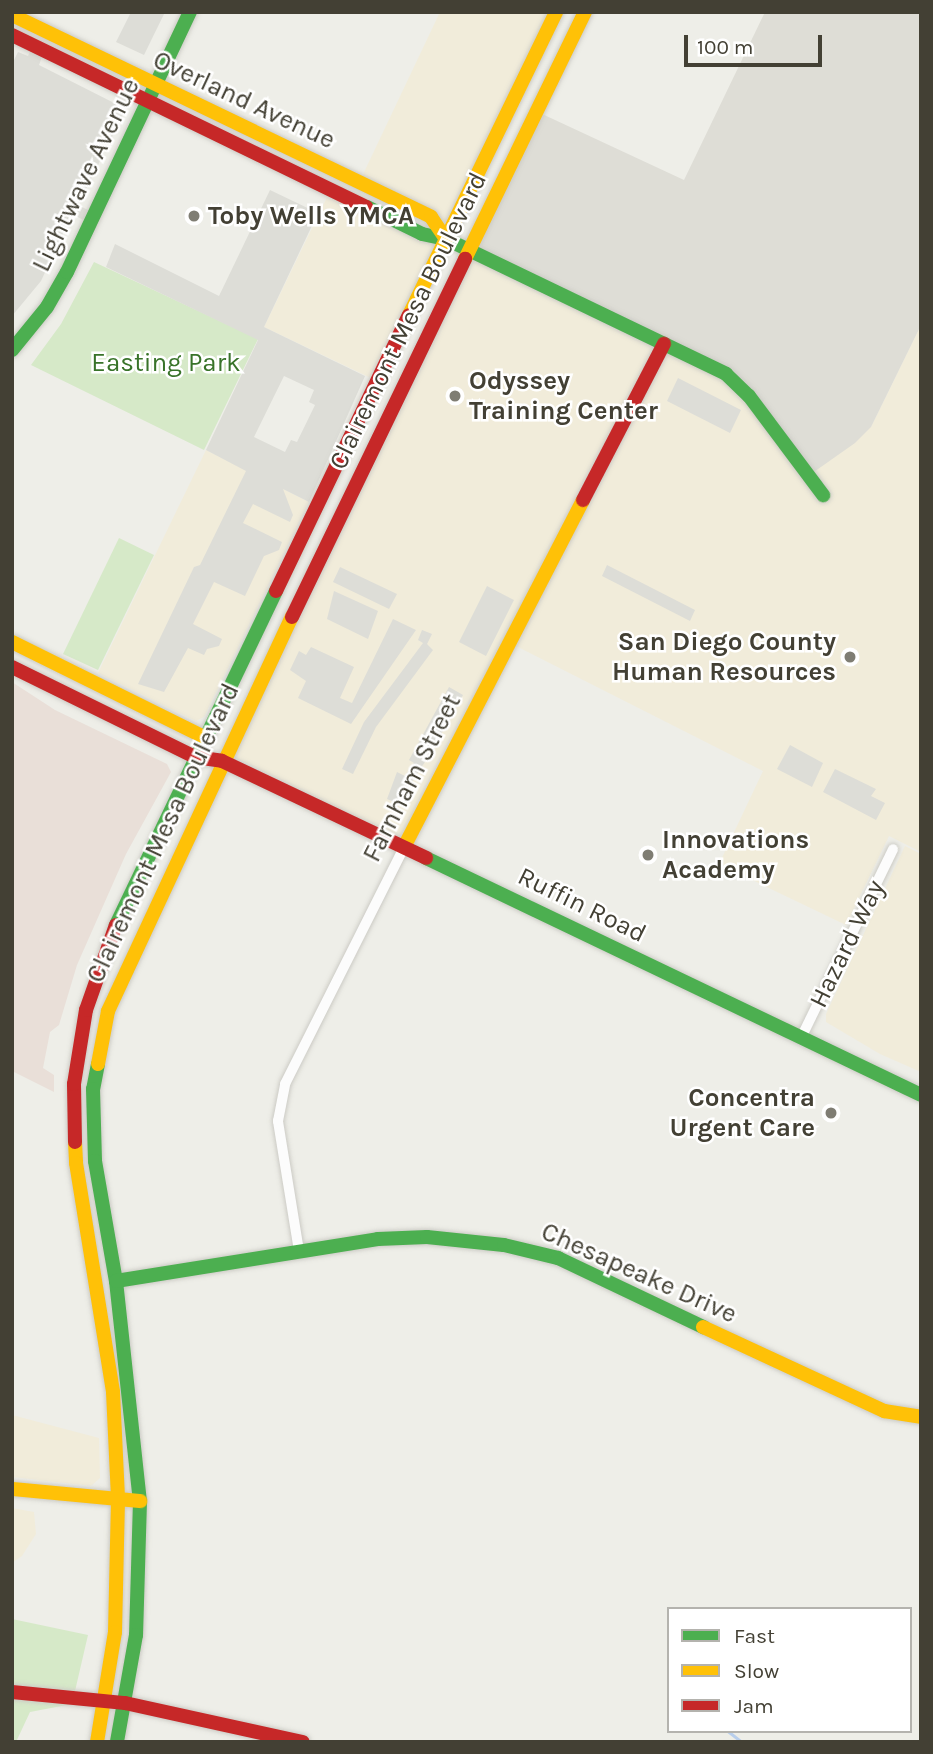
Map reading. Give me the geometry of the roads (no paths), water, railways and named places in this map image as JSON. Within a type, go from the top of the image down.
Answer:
[{"type":"main road","name":"Lightwave Avenue","points":[[12,350],[47,307],[67,272],[190,12]]},
{"type":"main road","name":"Clairemont Mesa Boulevard","points":[[97,1740],[116,1632],[118,1500],[113,1392],[76,1163],[74,1084],[86,1010],[97,971],[204,737],[556,12]]},
{"type":"main road","name":"Clairemont Mesa Boulevard","points":[[117,1742],[136,1635],[140,1501],[116,1281],[95,1161],[93,1089],[101,1038],[119,980],[222,761],[585,12]]},
{"type":"main road","name":"Overland Avenue","points":[[12,15],[430,217],[446,239]]},
{"type":"main road","name":"Overland Avenue","points":[[12,35],[422,234],[446,239],[726,374],[737,383],[823,495]]},
{"type":"main road","name":"Farnham Street","points":[[404,847],[664,344]]},
{"type":"main road","name":"Ruffin Road","points":[[12,642],[204,737],[222,761]]},
{"type":"main road","name":"Ruffin Road","points":[[12,667],[195,757],[222,761],[921,1095]]},
{"type":"main road","name":"Chesapeake Drive","points":[[116,1281],[378,1239],[427,1237],[531,1250],[614,1283],[884,1411],[921,1417]]},
{"type":"main road","points":[[12,1489],[140,1501]]},
{"type":"main road","points":[[12,1692],[125,1703],[303,1742]]},
{"type":"street","name":"Farnham Street","points":[[299,1251],[278,1121],[285,1084],[404,847]]},
{"type":"street","name":"Hazard Way","points":[[801,1038],[893,849]]},
{"type":"waterway","points":[[731,1733],[742,1742]]},
{"type":"place","name":"Toby Wells YMCA","points":[[194,216]]},
{"type":"place","name":"Odyssey Training Center","points":[[455,396]]},
{"type":"place","name":"San Diego County Human Resources","points":[[850,657]]},
{"type":"place","name":"Innovations Academy","points":[[648,855]]},
{"type":"place","name":"Concentra Urgent Care","points":[[831,1113]]},
{"type":"park label","name":"Easting Park","points":[[166,363]]}]
